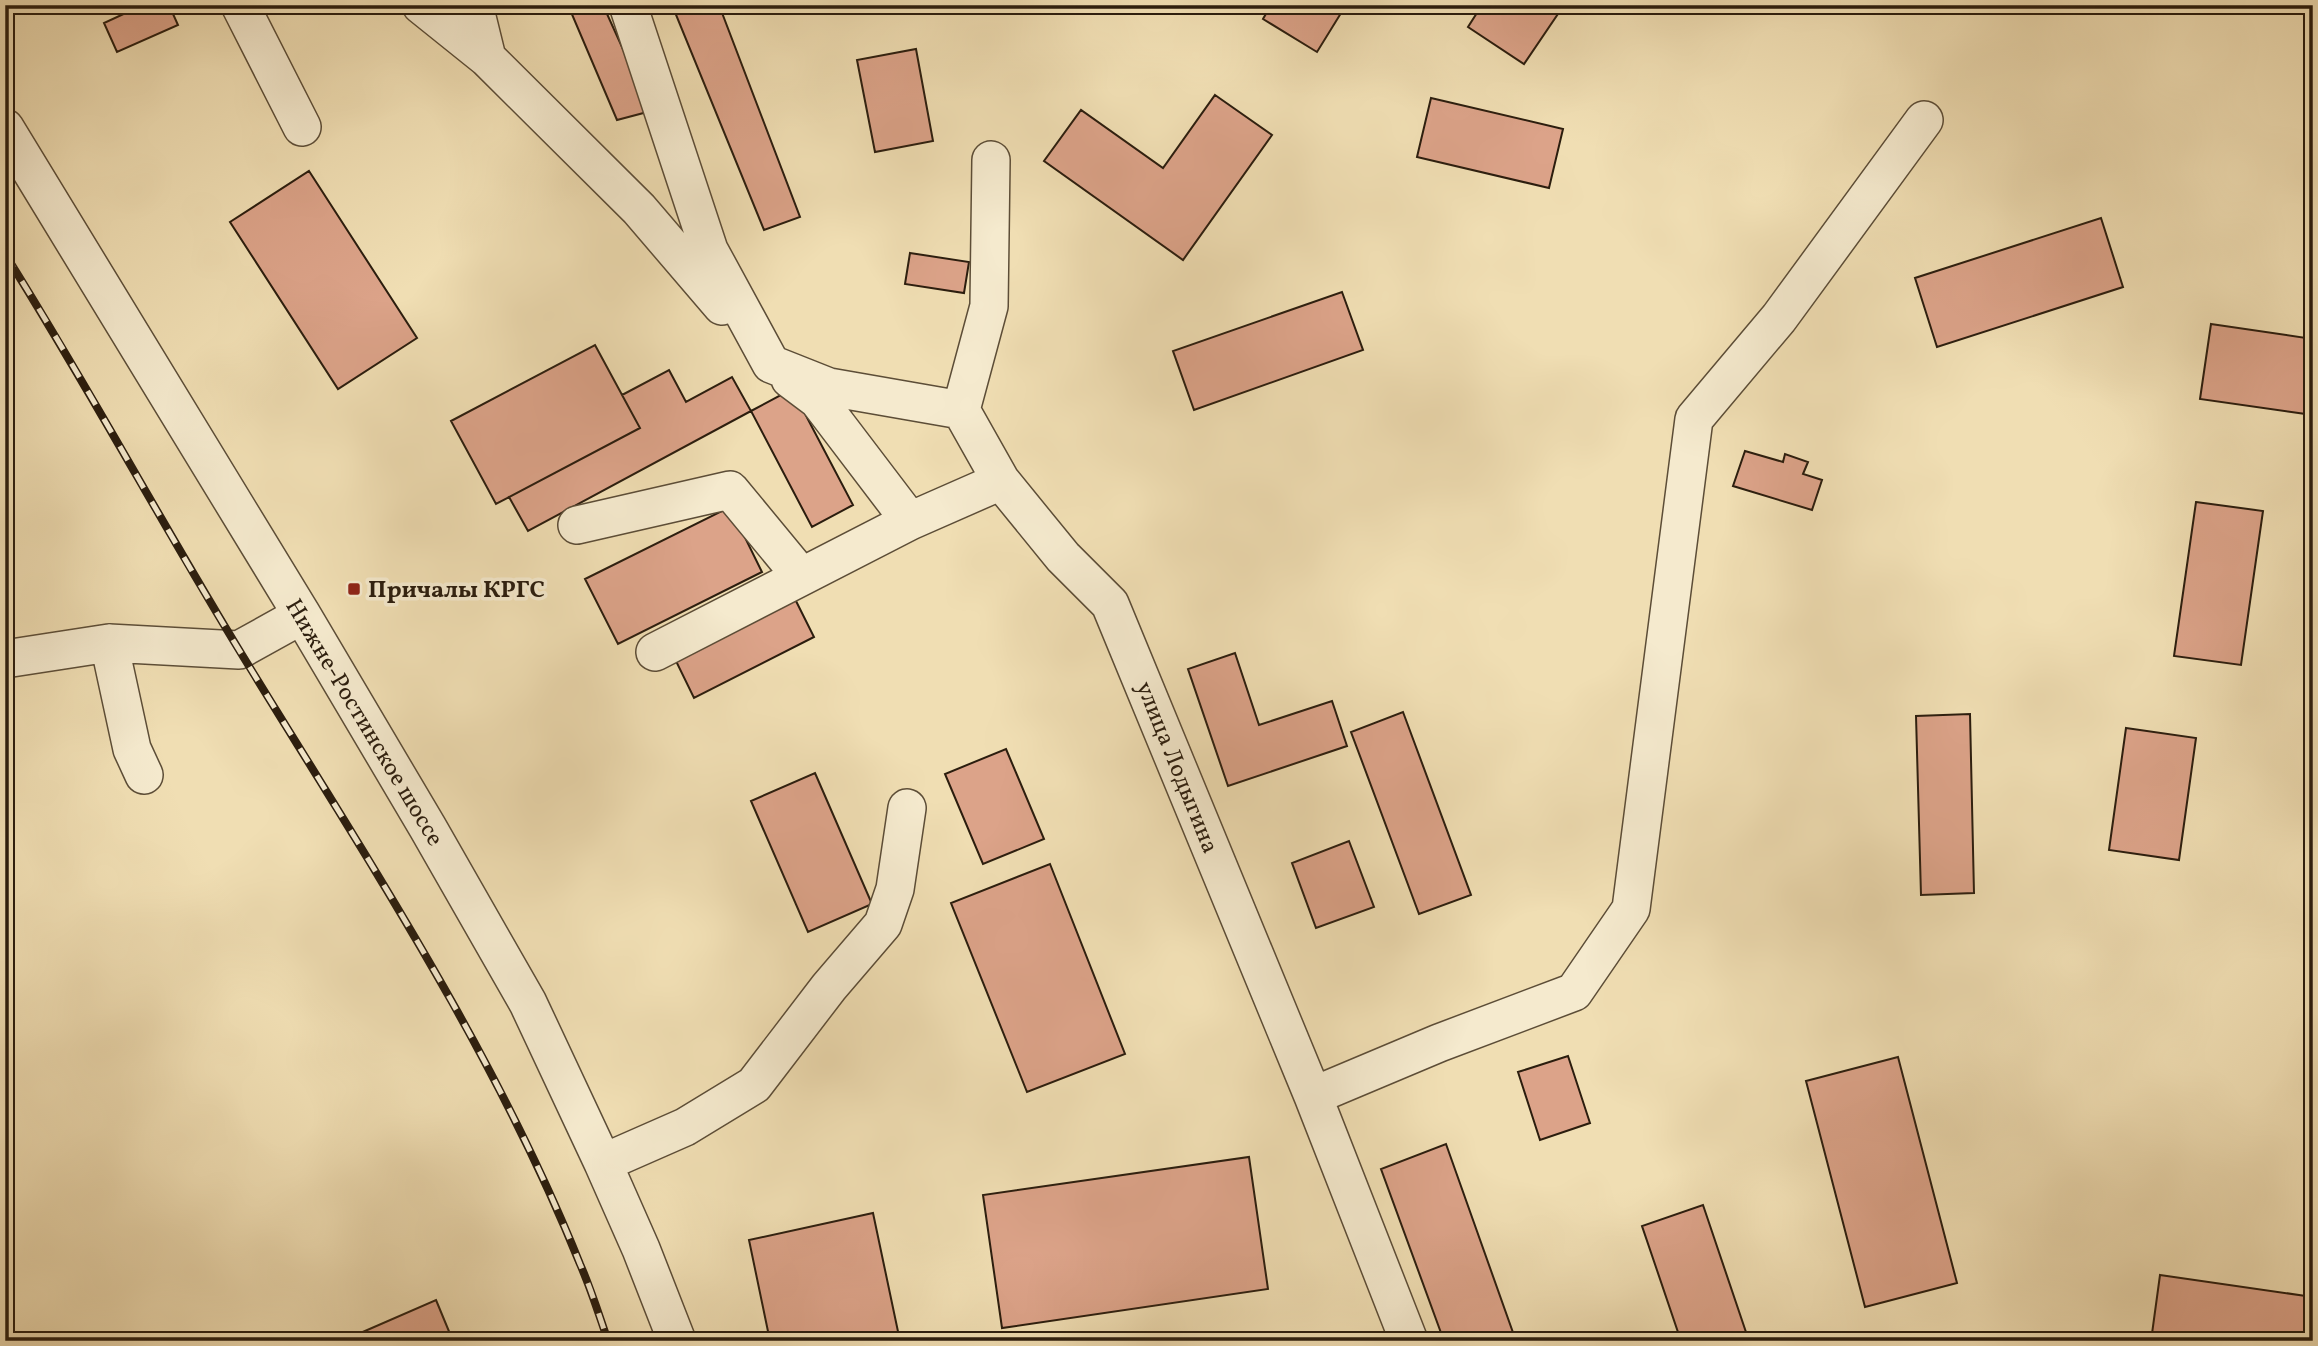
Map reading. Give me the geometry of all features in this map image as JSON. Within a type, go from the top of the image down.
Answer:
[{"type":"street","points":[[240,5],[302,127]]},
{"type":"street","points":[[421,5],[486,58],[639,209],[771,364],[818,400],[910,521]]},
{"type":"street","points":[[474,5],[486,58]]},
{"type":"street","points":[[628,5],[709,250],[771,364],[829,387],[961,410],[989,306],[991,160]]},
{"type":"street","points":[[1313,1096],[1439,1043],[1574,992],[1631,909],[1694,419],[1779,318],[1924,120]]},
{"type":"street","name":"Нижне-Ростинское шоссе","points":[[5,128],[302,615],[528,1003],[641,1249],[677,1341]]},
{"type":"street","name":"улица Лодыгина","points":[[961,410],[1002,481],[1063,557],[1110,604],[1313,1096],[1409,1341]]},
{"type":"street","points":[[655,652],[910,521],[1002,481]]},
{"type":"street","points":[[577,525],[730,490],[801,576]]},
{"type":"street","points":[[5,659],[110,643],[239,650],[302,615]]},
{"type":"street","points":[[110,643],[132,749],[144,775]]},
{"type":"street","points":[[603,1163],[685,1127],[754,1085],[829,987],[883,924],[895,889],[907,808]]},
{"type":"building","points":[[143,5],[169,5],[178,25],[117,52],[104,23]]},
{"type":"building","points":[[568,5],[603,5],[651,111],[617,120]]},
{"type":"building","points":[[672,5],[719,5],[800,217],[764,230]]},
{"type":"building","points":[[1271,5],[1346,5],[1317,52],[1263,19]]},
{"type":"building","points":[[1482,5],[1564,5],[1524,64],[1468,27]]},
{"type":"building","points":[[916,49],[933,141],[875,152],[857,60]]},
{"type":"building","points":[[1215,95],[1272,135],[1183,260],[1044,161],[1081,110],[1163,168]]},
{"type":"building","points":[[1431,98],[1563,129],[1549,188],[1417,157]]},
{"type":"building","points":[[309,171],[417,338],[338,389],[230,222]]},
{"type":"building","points":[[2101,218],[2123,287],[1937,347],[1915,278]]},
{"type":"building","points":[[910,253],[969,262],[964,293],[905,284]]},
{"type":"building","points":[[1342,292],[1363,350],[1194,410],[1173,351]]},
{"type":"building","points":[[2211,324],[2313,339],[2313,415],[2200,399]]},
{"type":"building","points":[[595,345],[640,428],[496,504],[451,421]]},
{"type":"building","points":[[669,370],[686,402],[732,377],[751,411],[528,531],[509,497],[640,428],[622,395]]},
{"type":"building","points":[[792,389],[853,505],[812,527],[751,411]]},
{"type":"building","points":[[1745,451],[1783,462],[1785,454],[1808,462],[1803,474],[1822,480],[1812,510],[1733,486]]},
{"type":"building","points":[[2196,502],[2263,511],[2241,665],[2174,656]]},
{"type":"building","points":[[730,507],[762,572],[618,644],[585,579]]},
{"type":"building","points":[[795,599],[814,637],[694,698],[675,659]]},
{"type":"building","points":[[1235,653],[1259,725],[1332,701],[1347,746],[1228,786],[1188,669]]},
{"type":"building","points":[[1403,712],[1471,895],[1419,914],[1351,732]]},
{"type":"building","points":[[1970,714],[1974,893],[1921,895],[1916,716]]},
{"type":"building","points":[[2126,728],[2196,738],[2179,860],[2109,850]]},
{"type":"building","points":[[1006,749],[1044,839],[983,864],[945,774]]},
{"type":"building","points":[[815,773],[872,904],[808,932],[751,801]]},
{"type":"building","points":[[1349,841],[1374,907],[1316,928],[1292,863]]},
{"type":"building","points":[[1050,864],[1125,1054],[1027,1092],[951,903]]},
{"type":"building","points":[[1568,1056],[1590,1123],[1540,1140],[1518,1072]]},
{"type":"building","points":[[1898,1057],[1957,1283],[1865,1307],[1806,1081]]},
{"type":"building","points":[[1446,1144],[1516,1341],[1444,1341],[1381,1169]]},
{"type":"building","points":[[1249,1157],[1268,1289],[1002,1328],[983,1195]]},
{"type":"building","points":[[1703,1205],[1749,1341],[1681,1341],[1642,1226]]},
{"type":"building","points":[[873,1213],[900,1341],[770,1341],[749,1240]]},
{"type":"building","points":[[2160,1275],[2313,1297],[2312,1341],[2151,1341]]},
{"type":"building","points":[[436,1300],[453,1341],[342,1341]]},
{"type":"railway","points":[[5,254],[468,1030],[546,1185],[584,1273],[608,1341]]},
{"type":"place","name":"Причалы КРГС","points":[[354,589]]}]
